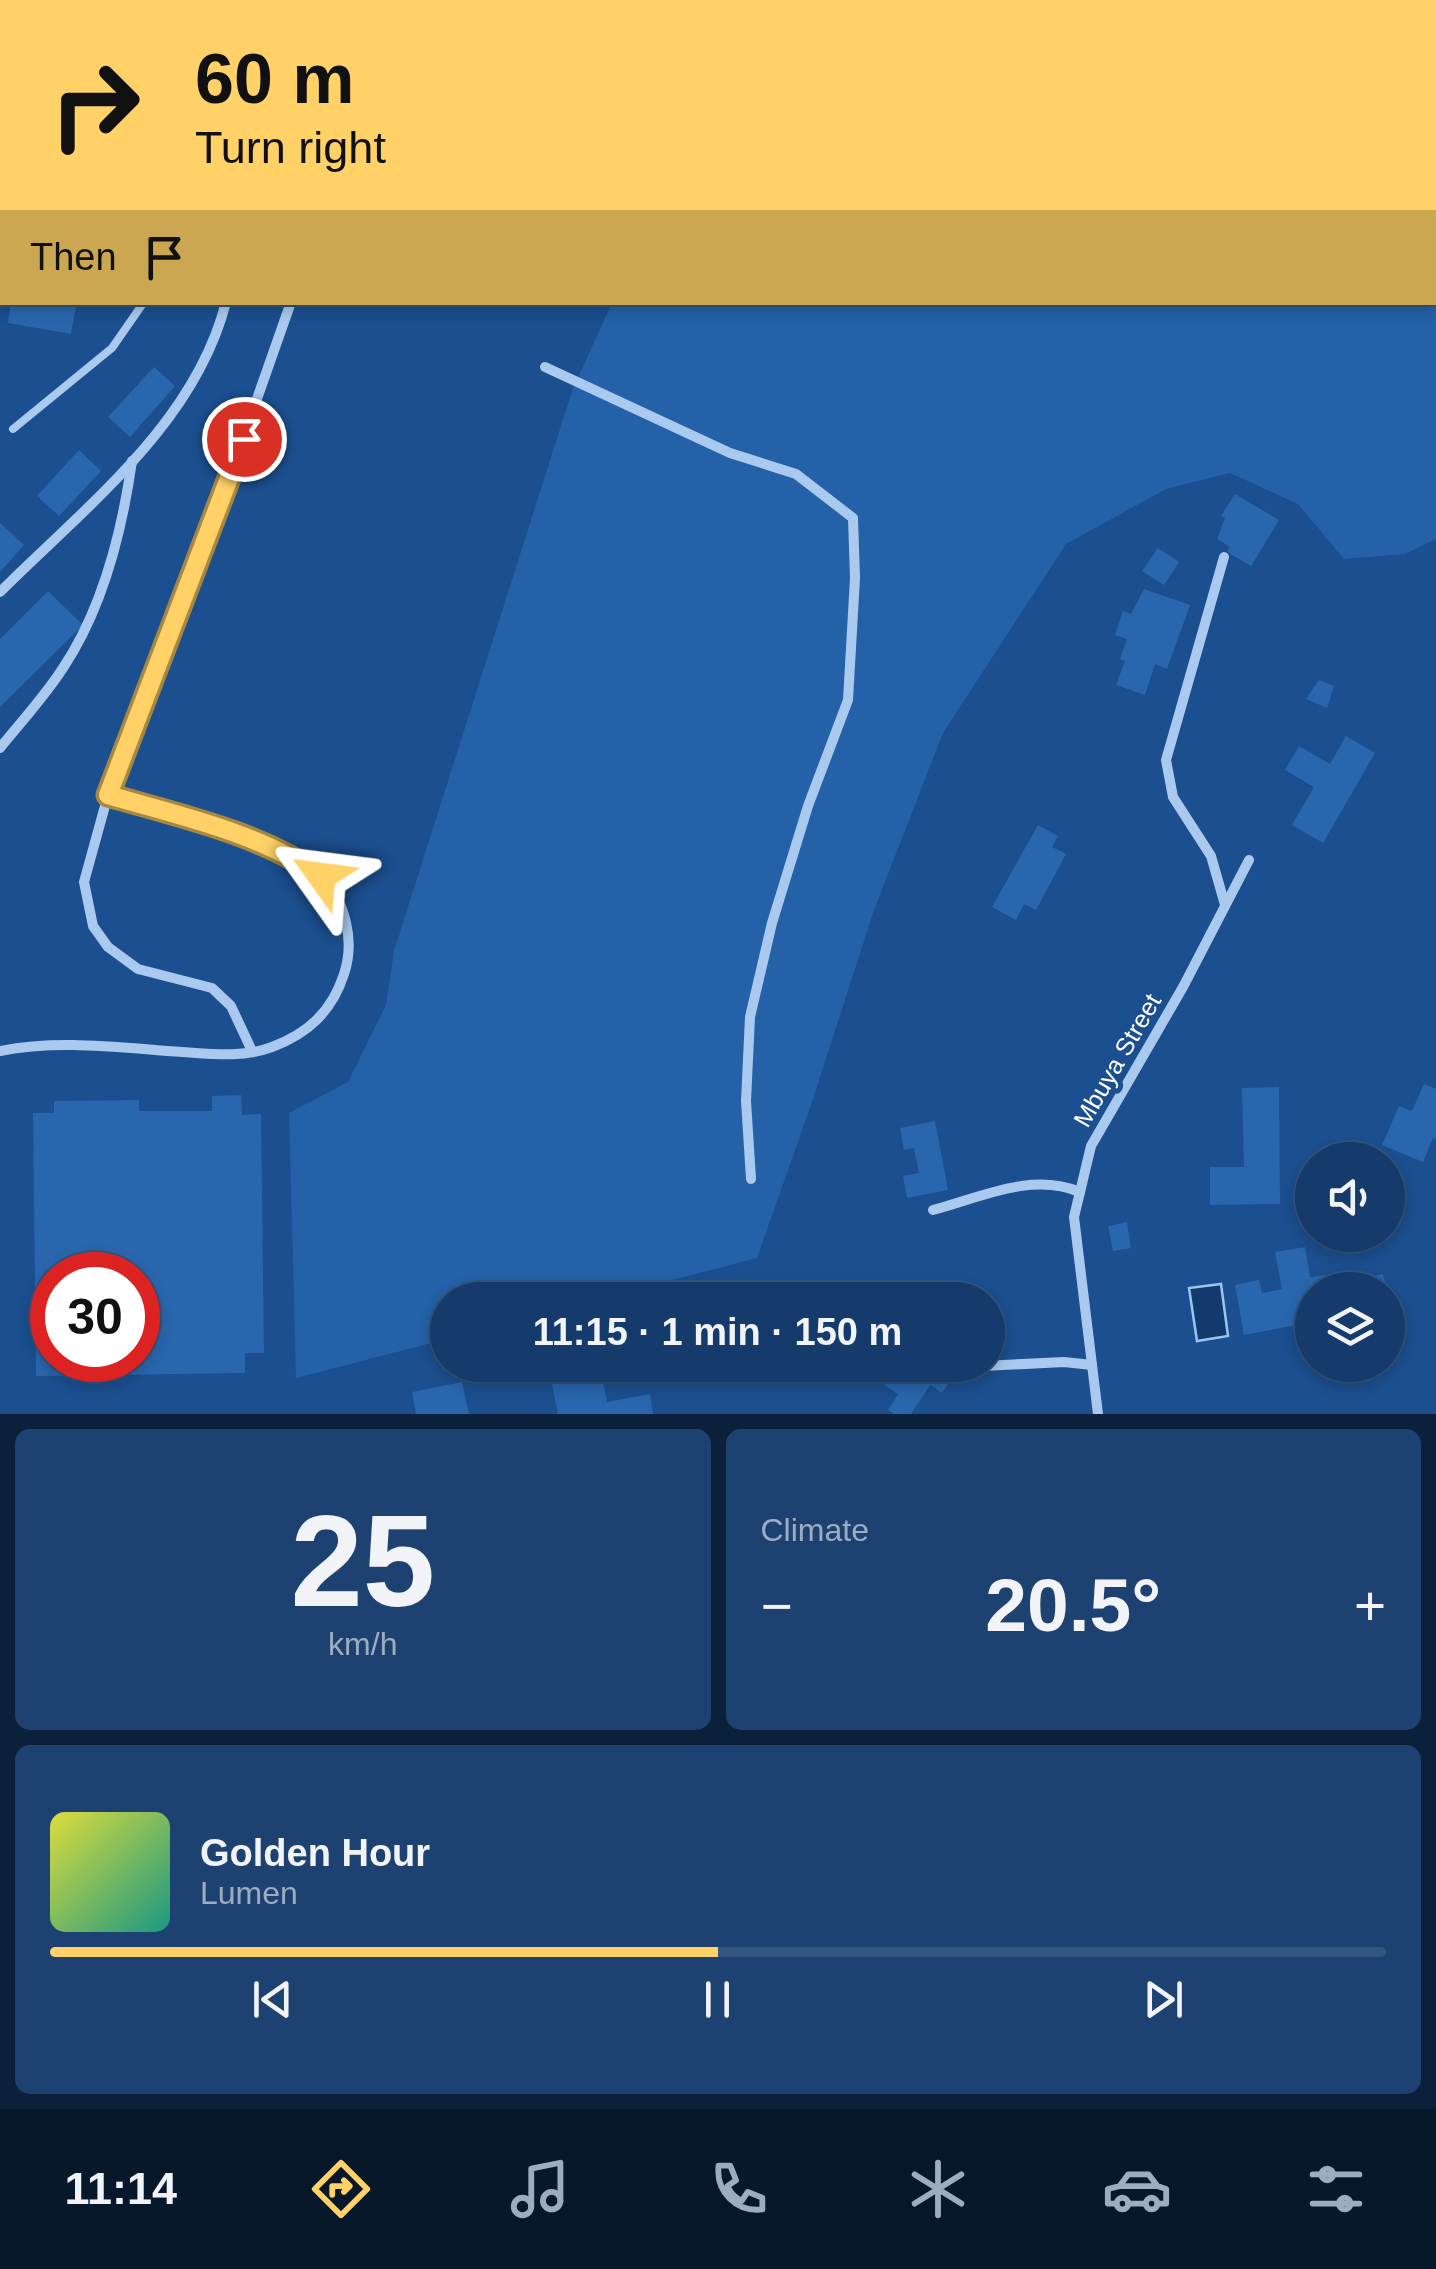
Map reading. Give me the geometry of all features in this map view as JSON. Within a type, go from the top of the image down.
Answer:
[{"type":"street","points":[[0,592],[157,436],[207,361],[225,305]]},
{"type":"street","points":[[252,1051],[231,1006],[212,988],[138,969],[108,947],[93,926],[84,882],[108,795],[226,488],[290,305]]},
{"type":"street","points":[[546,368],[730,453],[796,474],[853,518],[855,578],[848,700],[808,806],[782,890],[750,1017],[746,1101],[751,1180]]},
{"type":"street","points":[[0,748],[64,667],[102,587],[125,509],[132,460]]},
{"type":"street","points":[[1224,557],[1166,760],[1173,797],[1211,856],[1225,906]]},
{"type":"street","points":[[0,1051],[40,1043],[236,1055],[272,1047],[310,1026],[335,1002],[348,963],[350,935],[341,908],[321,876],[292,856],[200,822],[108,795]]},
{"type":"street","name":"Mbuya Street","points":[[1098,1414],[1074,1217],[1091,1146],[1249,860]]},
{"type":"street","points":[[934,1210],[1026,1183],[1059,1183],[1080,1192]]},
{"type":"street","points":[[1005,1365],[1092,1365]]},
{"type":"lane","points":[[13,428],[112,348],[142,305]]},
{"type":"shaded area","points":[[611,305],[1436,305],[1436,539],[1405,554],[1344,559],[1298,504],[1230,473],[1166,489],[1066,544],[943,733],[874,910],[757,1258],[665,1282],[430,1282],[430,1343],[296,1378],[289,1113],[348,1082],[386,1005],[394,951],[573,388]]},
{"type":"shaded area","points":[[1221,1284],[1228,1336],[1197,1341],[1189,1288]]},
{"type":"building","points":[[11,305],[76,305],[71,334],[8,323]]},
{"type":"building","points":[[154,367],[175,386],[130,437],[108,417]]},
{"type":"building","points":[[79,450],[101,471],[59,516],[37,496]]},
{"type":"building","points":[[1235,494],[1279,520],[1251,566],[1227,552],[1230,547],[1217,539],[1225,518],[1221,516]]},
{"type":"building","points":[[0,523],[24,545],[0,572]]},
{"type":"building","points":[[1158,548],[1179,562],[1164,585],[1142,571]]},
{"type":"building","points":[[1144,589],[1190,605],[1167,669],[1155,664],[1145,695],[1116,685],[1125,661],[1120,659],[1127,639],[1115,635],[1123,611],[1131,614]]},
{"type":"building","points":[[48,591],[83,625],[0,707],[0,639]]},
{"type":"building","points":[[1319,680],[1334,686],[1327,708],[1306,699]]},
{"type":"building","points":[[1346,736],[1375,753],[1323,843],[1292,825],[1314,787],[1285,770],[1299,746],[1330,764]]},
{"type":"building","points":[[1038,825],[1058,836],[1052,847],[1066,854],[1036,910],[1024,904],[1016,920],[992,907]]},
{"type":"building","points":[[1424,1084],[1436,1089],[1436,1139],[1433,1138],[1423,1162],[1405,1155],[1405,1142],[1383,1142],[1399,1106],[1412,1111]]},
{"type":"building","points":[[1279,1087],[1280,1204],[1210,1205],[1210,1167],[1244,1167],[1242,1088]]},
{"type":"building","points":[[241,1095],[242,1115],[261,1114],[264,1353],[245,1353],[245,1373],[160,1374],[160,1252],[35,1252],[33,1113],[54,1113],[54,1101],[139,1100],[139,1111],[212,1111],[212,1096]]},
{"type":"building","points":[[935,1121],[948,1190],[907,1198],[903,1176],[919,1173],[914,1148],[904,1150],[900,1128]]},
{"type":"building","points":[[1127,1222],[1131,1248],[1113,1251],[1108,1226]]},
{"type":"building","points":[[1295,1249],[1295,1252],[1306,1252],[1309,1272],[1295,1272],[1295,1325],[1244,1335],[1235,1285],[1259,1280],[1262,1293],[1282,1289],[1275,1252]]},
{"type":"building","points":[[462,1382],[469,1414],[416,1414],[412,1392]]},
{"type":"building","points":[[551,1382],[603,1382],[607,1402],[650,1394],[653,1414],[558,1414]]},
{"type":"building","points":[[949,1382],[942,1393],[930,1385],[911,1414],[888,1410],[898,1394],[884,1385]]},
{"type":"route","points":[[244,439],[108,795],[200,822],[292,856],[321,876]]}]
